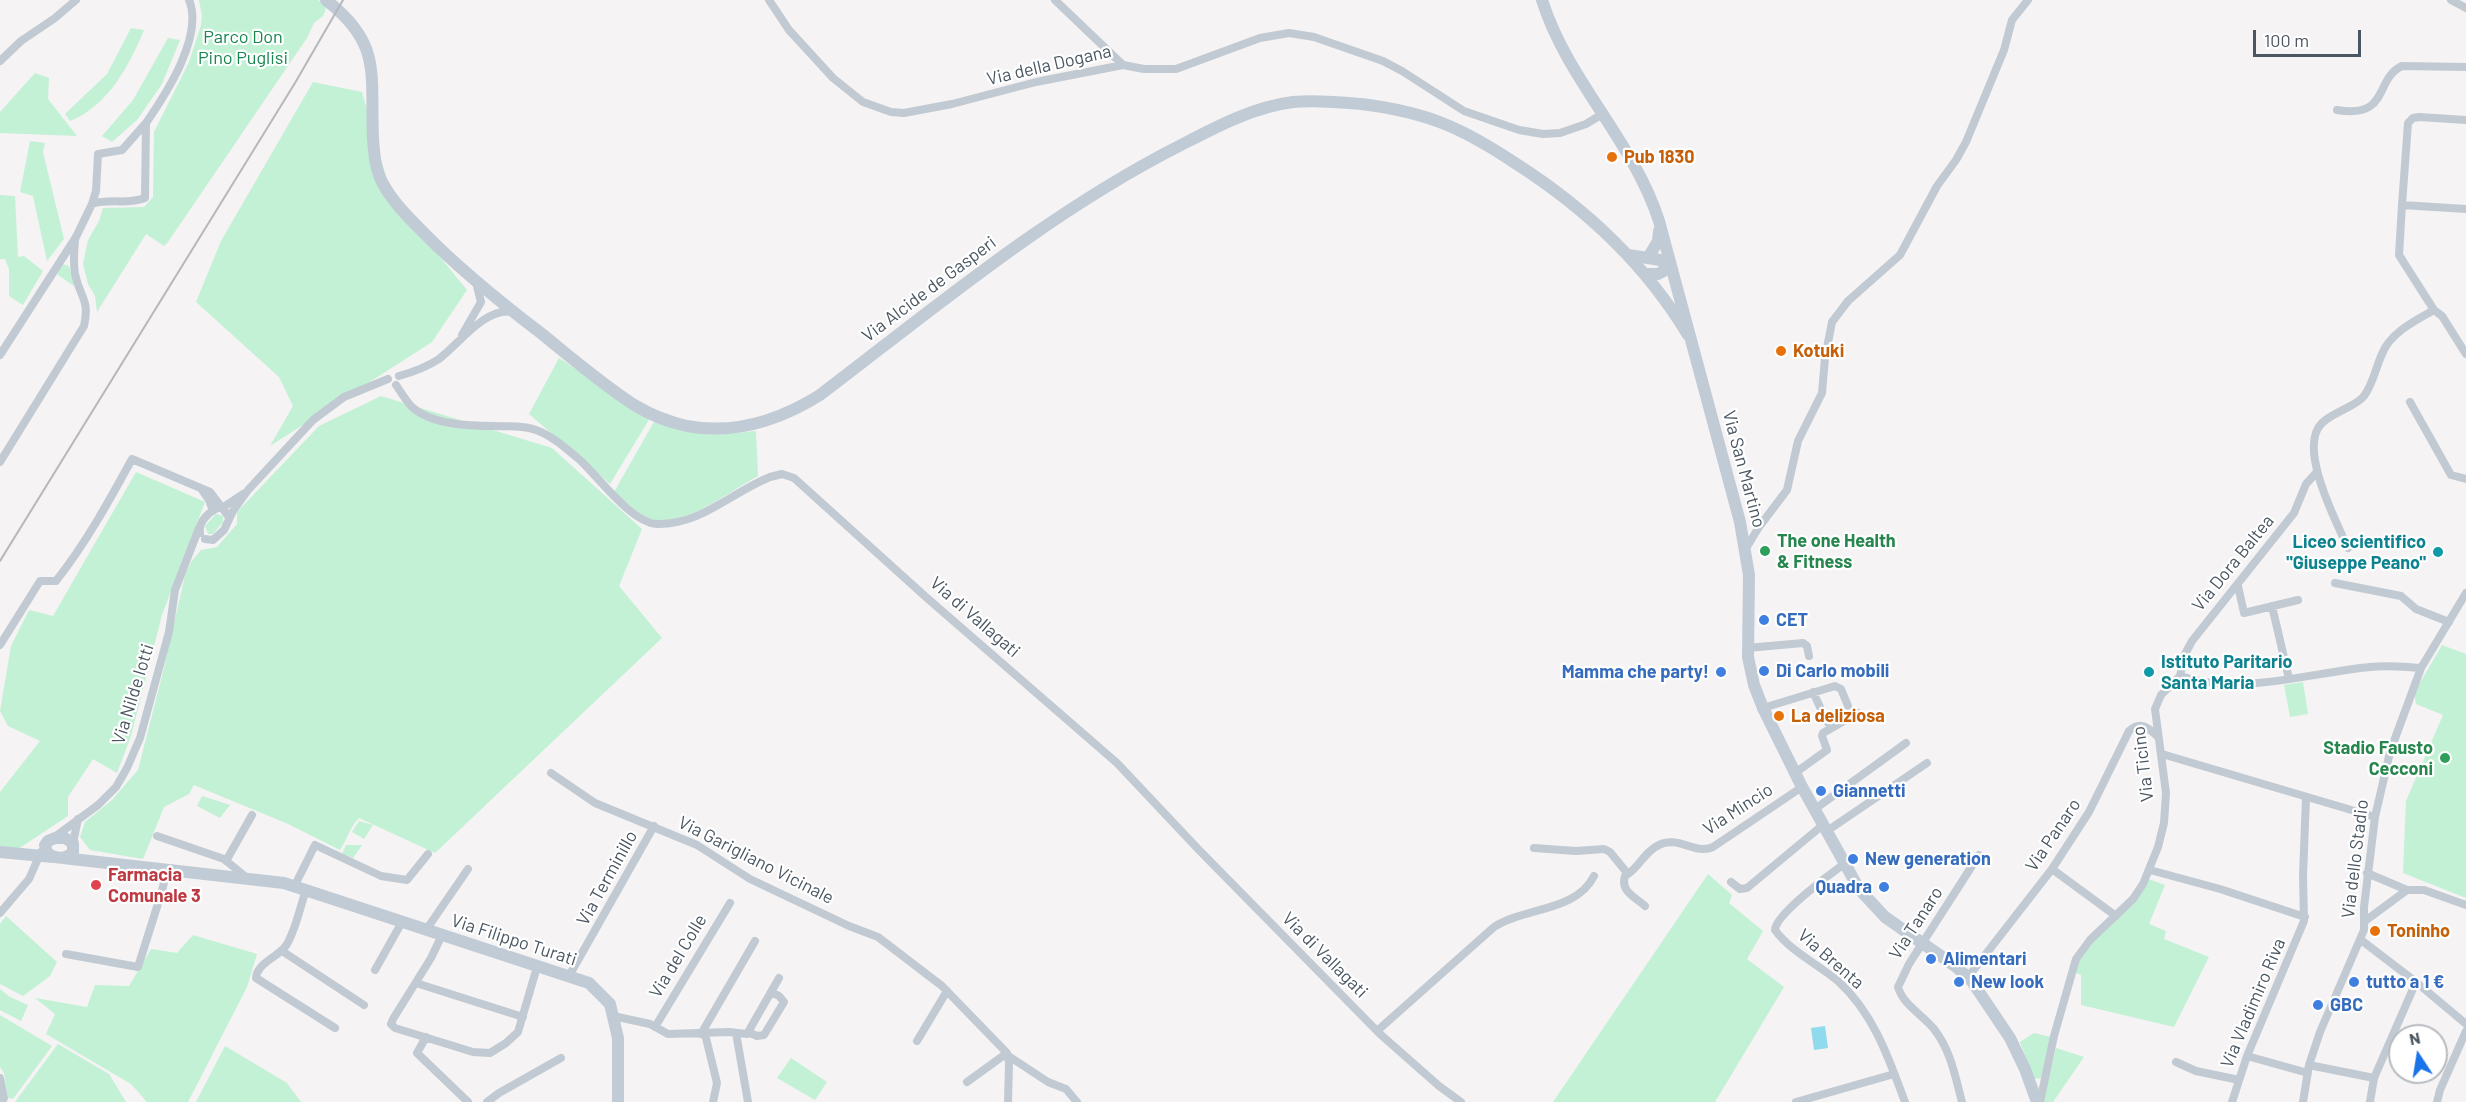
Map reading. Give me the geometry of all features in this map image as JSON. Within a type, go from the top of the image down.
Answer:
[{"type":"street","points":[[0,61],[21,41],[56,18],[76,0]]},
{"type":"street","points":[[0,355],[76,237],[96,191],[98,154],[122,150],[146,123],[167,92],[192,28],[193,13],[189,0]]},
{"type":"street","name":"Via Alcide de Gasperi","points":[[326,0],[343,14],[357,31],[369,57],[373,78],[374,154],[382,182],[402,211],[476,282],[636,406],[660,418],[700,428],[731,428],[760,423],[788,414],[820,395],[999,257],[1118,178],[1209,130],[1272,106],[1304,101],[1337,102],[1401,110],[1435,119],[1460,129],[1541,180],[1586,216],[1646,274],[1665,298],[1688,334]]},
{"type":"street","name":"Via della Dogana","points":[[769,0],[789,30],[833,78],[863,102],[888,112],[942,106],[1036,82],[1123,65],[1144,69],[1176,69],[1265,37],[1296,33],[1332,43],[1389,64],[1464,111],[1512,128],[1538,133],[1560,133],[1586,124],[1604,113]]},
{"type":"street","points":[[1055,0],[1123,65]]},
{"type":"street","name":"Via San Martino","points":[[1542,0],[1564,51],[1627,152],[1657,215],[1688,334],[1736,501],[1746,550],[1749,580],[1747,648],[1752,680],[1763,708],[1802,787],[1858,889],[1874,907],[1968,977],[2010,1038],[2038,1102]]},
{"type":"street","points":[[1746,550],[1759,527],[1785,494],[1799,438],[1822,393],[1825,358],[1832,322],[1848,301],[1900,255],[1937,186],[1962,148],[2004,50],[2012,20],[2028,0]]},
{"type":"street","points":[[2451,0],[2466,8]]},
{"type":"street","points":[[2337,110],[2348,112],[2366,109],[2381,94],[2391,75],[2402,66],[2466,67]]},
{"type":"street","points":[[2466,120],[2420,117],[2413,118],[2408,123],[2399,255],[2434,310],[2442,316],[2466,354]]},
{"type":"street","points":[[92,204],[138,201],[145,198],[146,123]]},
{"type":"street","points":[[2402,205],[2466,209]]},
{"type":"street","points":[[1648,258],[1658,242],[1657,215]]},
{"type":"street","points":[[0,462],[84,326],[87,303],[75,274],[76,237]]},
{"type":"street","points":[[1628,255],[1660,260],[1671,267],[1658,274],[1646,274]]},
{"type":"street","points":[[459,340],[481,302],[476,282]]},
{"type":"street","points":[[481,302],[496,298],[495,312]]},
{"type":"street","points":[[2348,548],[2317,472],[2313,444],[2318,427],[2331,416],[2363,398],[2388,343],[2434,310]]},
{"type":"street","points":[[399,376],[400,381],[396,385],[390,384],[388,379],[393,373],[399,376],[433,363],[495,312],[514,313]]},
{"type":"street","name":"Via Nilde Iotti","points":[[187,560],[205,539],[213,540],[220,536],[228,524],[229,517],[248,490],[320,413],[351,394],[388,379]]},
{"type":"street","name":"Via di Vallagati","points":[[396,385],[412,407],[434,418],[470,425],[525,427],[545,434],[581,462],[622,503],[651,523],[667,523],[698,516],[770,477],[782,474],[794,478],[927,598],[1117,763],[1377,1031],[1438,1086],[1461,1102]]},
{"type":"street","points":[[2410,402],[2451,475],[2466,479]]},
{"type":"street","points":[[0,645],[40,581],[56,581],[74,558],[94,528],[132,459],[202,489],[209,500],[229,517]]},
{"type":"street","name":"Via Dora Baltea","points":[[2180,676],[2184,656],[2192,641],[2294,513],[2306,484],[2317,472]]},
{"type":"street","name":"Via Nilde Iotti","points":[[46,845],[98,805],[116,787],[136,748],[168,632],[175,590],[199,528],[218,509],[248,490]]},
{"type":"street","points":[[199,528],[201,536],[205,539]]},
{"type":"street","points":[[2335,583],[2401,596],[2416,609],[2449,622]]},
{"type":"street","points":[[2238,586],[2244,613],[2298,600]]},
{"type":"street","name":"Via dello Stadio","points":[[2303,1102],[2308,1069],[2320,1032],[2361,940],[2365,921],[2364,907],[2374,817],[2390,752],[2421,668],[2466,593]]},
{"type":"street","points":[[2272,606],[2289,679]]},
{"type":"street","points":[[1747,648],[1803,644],[1807,646],[1809,656]]},
{"type":"street","points":[[2180,676],[2217,684],[2289,679],[2371,667],[2421,668]]},
{"type":"street","name":"Via Ticino","points":[[2038,1102],[2076,959],[2083,947],[2132,902],[2150,870],[2165,815],[2166,783],[2154,720],[2155,706],[2161,695],[2180,676]]},
{"type":"street","points":[[1763,708],[1837,686],[1841,689],[1848,706]]},
{"type":"street","points":[[1813,692],[1827,722]]},
{"type":"street","points":[[1795,773],[1827,750],[1822,739],[1823,733],[1858,713]]},
{"type":"street","name":"Via Panaro","points":[[1968,977],[2052,868],[2094,805],[2129,731],[2140,725],[2149,729],[2158,738]]},
{"type":"street","points":[[1815,809],[1906,743]]},
{"type":"street","points":[[2162,754],[2374,817]]},
{"type":"street","points":[[1731,882],[1740,889],[1747,888],[1825,828],[1927,763]]},
{"type":"street","name":"Via Garigliano Vicinale","points":[[551,773],[595,803],[697,845],[750,879],[849,926],[878,937],[947,991],[1007,1054],[1047,1082],[1066,1089],[1077,1102]]},
{"type":"street","name":"Via Mincio","points":[[1617,882],[1652,849],[1664,842],[1675,841],[1702,849],[1713,847],[1802,787]]},
{"type":"street","name":"Via Vladimiro Riva","points":[[2232,1102],[2247,1056],[2305,917],[2303,876],[2306,797]]},
{"type":"street","points":[[226,861],[252,815]]},
{"type":"street","points":[[46,845],[46,853],[59,858],[70,856],[78,819]]},
{"type":"street","name":"Via Terminillo","points":[[569,976],[654,826]]},
{"type":"street","points":[[157,836],[226,861],[247,879]]},
{"type":"street","name":"Via Filippo Turati","points":[[46,845],[65,838],[88,856],[107,864]]},
{"type":"street","points":[[0,852],[17,853],[46,845]]},
{"type":"street","points":[[0,913],[29,879],[46,845]]},
{"type":"street","points":[[335,1028],[256,978],[256,972],[287,945],[300,888],[315,845],[381,876],[407,880],[428,854]]},
{"type":"street","points":[[1534,848],[1576,851],[1604,849],[1610,852],[1627,875],[1623,883],[1625,888],[1645,906]]},
{"type":"street","name":"Via Tanaro","points":[[1962,1102],[1956,1073],[1944,1044],[1933,1027],[1908,1004],[1898,989],[1899,981],[1980,855]]},
{"type":"street","name":"Via Filippo Turati","points":[[59,858],[167,869],[300,888],[590,983],[610,1004],[613,1016],[618,1038],[618,1102]]},
{"type":"street","name":"Via Brenta","points":[[1844,864],[1806,893],[1777,921],[1774,927],[1778,934],[1838,981],[1852,997],[1885,1047],[1905,1102]]},
{"type":"street","points":[[2052,868],[2116,916]]},
{"type":"street","points":[[66,954],[138,967],[160,899],[167,869]]},
{"type":"street","points":[[426,930],[468,869]]},
{"type":"street","points":[[2150,870],[2220,889],[2305,917]]},
{"type":"street","points":[[2367,873],[2407,890],[2424,891],[2466,905]]},
{"type":"street","points":[[1377,1031],[1494,927],[1509,918],[1575,897],[1588,886],[1594,876]]},
{"type":"street","points":[[2365,921],[2407,890]]},
{"type":"street","name":"Via del Colle","points":[[655,1027],[730,903]]},
{"type":"street","points":[[375,970],[402,922]]},
{"type":"street","points":[[442,936],[391,1024],[395,1028],[473,1052],[490,1053],[518,1032],[537,967]]},
{"type":"street","points":[[2361,940],[2466,1024]]},
{"type":"street","points":[[713,1102],[717,1083],[703,1034],[755,941]]},
{"type":"street","points":[[282,951],[364,1005]]},
{"type":"street","points":[[748,1032],[779,978]]},
{"type":"street","points":[[2370,1102],[2374,1078],[2416,982]]},
{"type":"street","points":[[416,983],[523,1017]]},
{"type":"street","points":[[917,1041],[947,991]]},
{"type":"street","points":[[613,1016],[655,1027],[668,1034],[748,1032],[757,1036],[764,1035],[784,1002],[771,992]]},
{"type":"street","points":[[2438,1102],[2440,1090],[2466,1031]]},
{"type":"street","points":[[736,1033],[748,1102]]},
{"type":"street","points":[[426,1037],[417,1053],[468,1102]]},
{"type":"street","points":[[966,1082],[1007,1054],[1010,1062],[1008,1102]]},
{"type":"street","points":[[2247,1056],[2308,1069],[2374,1078]]},
{"type":"street","points":[[487,1102],[499,1092],[561,1058]]},
{"type":"street","points":[[2176,1062],[2199,1071],[2239,1080]]},
{"type":"street","points":[[1796,1102],[1823,1099],[1894,1074]]},
{"type":"street","points":[[0,1078],[4,1098],[2,1102]]},
{"type":"green space","name":"Parco Don Pino Puglisi","points":[[199,0],[318,0],[327,6],[323,16],[314,23],[307,38],[168,242],[164,246],[146,234],[97,312],[95,296],[88,284],[83,264],[88,240],[99,221],[103,208],[144,207],[153,197],[154,132],[189,62],[201,25]]},
{"type":"green space","points":[[131,28],[144,30],[124,71],[95,106],[70,121],[65,114],[107,74]]},
{"type":"green space","points":[[168,38],[180,40],[162,84],[137,120],[112,142],[102,136],[133,100]]},
{"type":"green space","points":[[35,73],[49,78],[48,99],[77,136],[0,133],[0,112]]},
{"type":"green space","points":[[313,82],[362,92],[392,198],[467,290],[432,342],[270,446],[293,406],[279,377],[196,302],[221,241]]},
{"type":"green space","points":[[30,141],[45,143],[43,152],[64,239],[47,261],[33,196],[20,192]]},
{"type":"green space","points":[[0,195],[15,196],[18,257],[24,256],[43,271],[23,305],[9,296],[9,269],[5,259],[0,259]]},
{"type":"green space","points":[[63,264],[69,266],[74,286],[58,275],[57,272]]},
{"type":"green space","points":[[559,358],[650,418],[610,484],[529,414]]},
{"type":"green space","points":[[381,396],[552,448],[642,529],[619,586],[662,638],[435,853],[359,818],[340,850],[288,824],[194,785],[189,794],[164,807],[143,859],[90,850],[80,837],[85,822],[112,800],[138,770],[185,575],[191,562],[201,550],[217,547],[237,524],[237,512],[319,426]]},
{"type":"green space","points":[[655,420],[684,431],[713,435],[756,431],[758,476],[704,508],[689,514],[674,519],[660,520],[643,517],[614,492]]},
{"type":"green space","points":[[136,472],[205,502],[162,615],[131,736],[117,773],[93,759],[68,797],[68,816],[15,851],[0,848],[0,792],[40,741],[8,726],[0,711],[11,646],[29,610],[53,616]]},
{"type":"green space","points":[[216,514],[223,516],[223,522],[213,534],[208,534],[205,526]]},
{"type":"green space","name":"Stadio Fausto Cecconi","points":[[2442,645],[2466,654],[2466,898],[2403,873],[2406,801],[2443,715],[2416,704],[2414,693]]},
{"type":"green space","points":[[2303,682],[2308,714],[2290,717],[2284,685]]},
{"type":"green space","points":[[202,796],[230,805],[220,818],[197,806]]},
{"type":"green space","points":[[359,821],[373,825],[364,839],[352,832]]},
{"type":"green space","points":[[346,845],[362,845],[353,858],[342,854]]},
{"type":"green space","points":[[1708,874],[1732,895],[1729,903],[1763,931],[1747,959],[1784,987],[1715,1102],[1553,1102]]},
{"type":"green space","points":[[2148,879],[2165,885],[2149,924],[2166,931],[2164,939],[2209,957],[2174,1027],[2081,1005],[2081,975],[2072,971],[2084,946]]},
{"type":"green space","points":[[6,916],[57,962],[50,976],[23,996],[0,984],[0,924]]},
{"type":"green space","points":[[193,935],[257,954],[247,987],[188,1102],[147,1102],[131,1084],[46,1034],[55,1014],[35,998],[87,1007],[95,985],[129,986],[151,949],[177,953]]},
{"type":"green space","points":[[0,989],[10,997],[28,1005],[21,1021],[0,1010]]},
{"type":"green space","points":[[0,1015],[52,1046],[13,1099],[8,1098],[4,1073],[0,1067]]},
{"type":"green space","points":[[2034,1033],[2051,1037],[2043,1078],[2034,1079],[2020,1042]]},
{"type":"green space","points":[[58,1044],[109,1074],[126,1102],[15,1102]]},
{"type":"green space","points":[[225,1046],[287,1083],[301,1102],[196,1102]]},
{"type":"green space","points":[[2056,1048],[2084,1057],[2053,1102],[2043,1102]]},
{"type":"green space","points":[[791,1058],[827,1082],[815,1100],[777,1078]]},
{"type":"water","points":[[1825,1026],[1828,1048],[1814,1050],[1811,1028]]},
{"type":"railway","points":[[0,561],[295,83],[343,0]]},
{"type":"place","name":"Pub 1830","points":[[1612,157]]},
{"type":"place","name":"Kotuki","points":[[1781,351]]},
{"type":"place","name":"The one Health & Fitness","points":[[1765,551]]},
{"type":"place","name":"Liceo scientifico \"Giuseppe Peano\"","points":[[2438,552]]},
{"type":"place","name":"CET","points":[[1764,620]]},
{"type":"place","name":"Di Carlo mobili","points":[[1764,671]]},
{"type":"place","name":"Mamma che party!","points":[[1721,672]]},
{"type":"place","name":"Istituto Paritario Santa Maria","points":[[2149,672]]},
{"type":"place","name":"La deliziosa","points":[[1779,716]]},
{"type":"place","name":"Stadio Fausto Cecconi","points":[[2445,758]]},
{"type":"place","name":"Giannetti","points":[[1821,791]]},
{"type":"place","name":"New generation","points":[[1853,859]]},
{"type":"place","name":"Farmacia Comunale 3","points":[[96,885]]},
{"type":"place","name":"Quadra","points":[[1884,887]]},
{"type":"place","name":"Toninho","points":[[2375,931]]},
{"type":"place","name":"Alimentari","points":[[1931,959]]},
{"type":"place","name":"New look","points":[[1959,982]]},
{"type":"place","name":"tutto a 1 €","points":[[2354,982]]},
{"type":"place","name":"GBC","points":[[2318,1005]]}]
